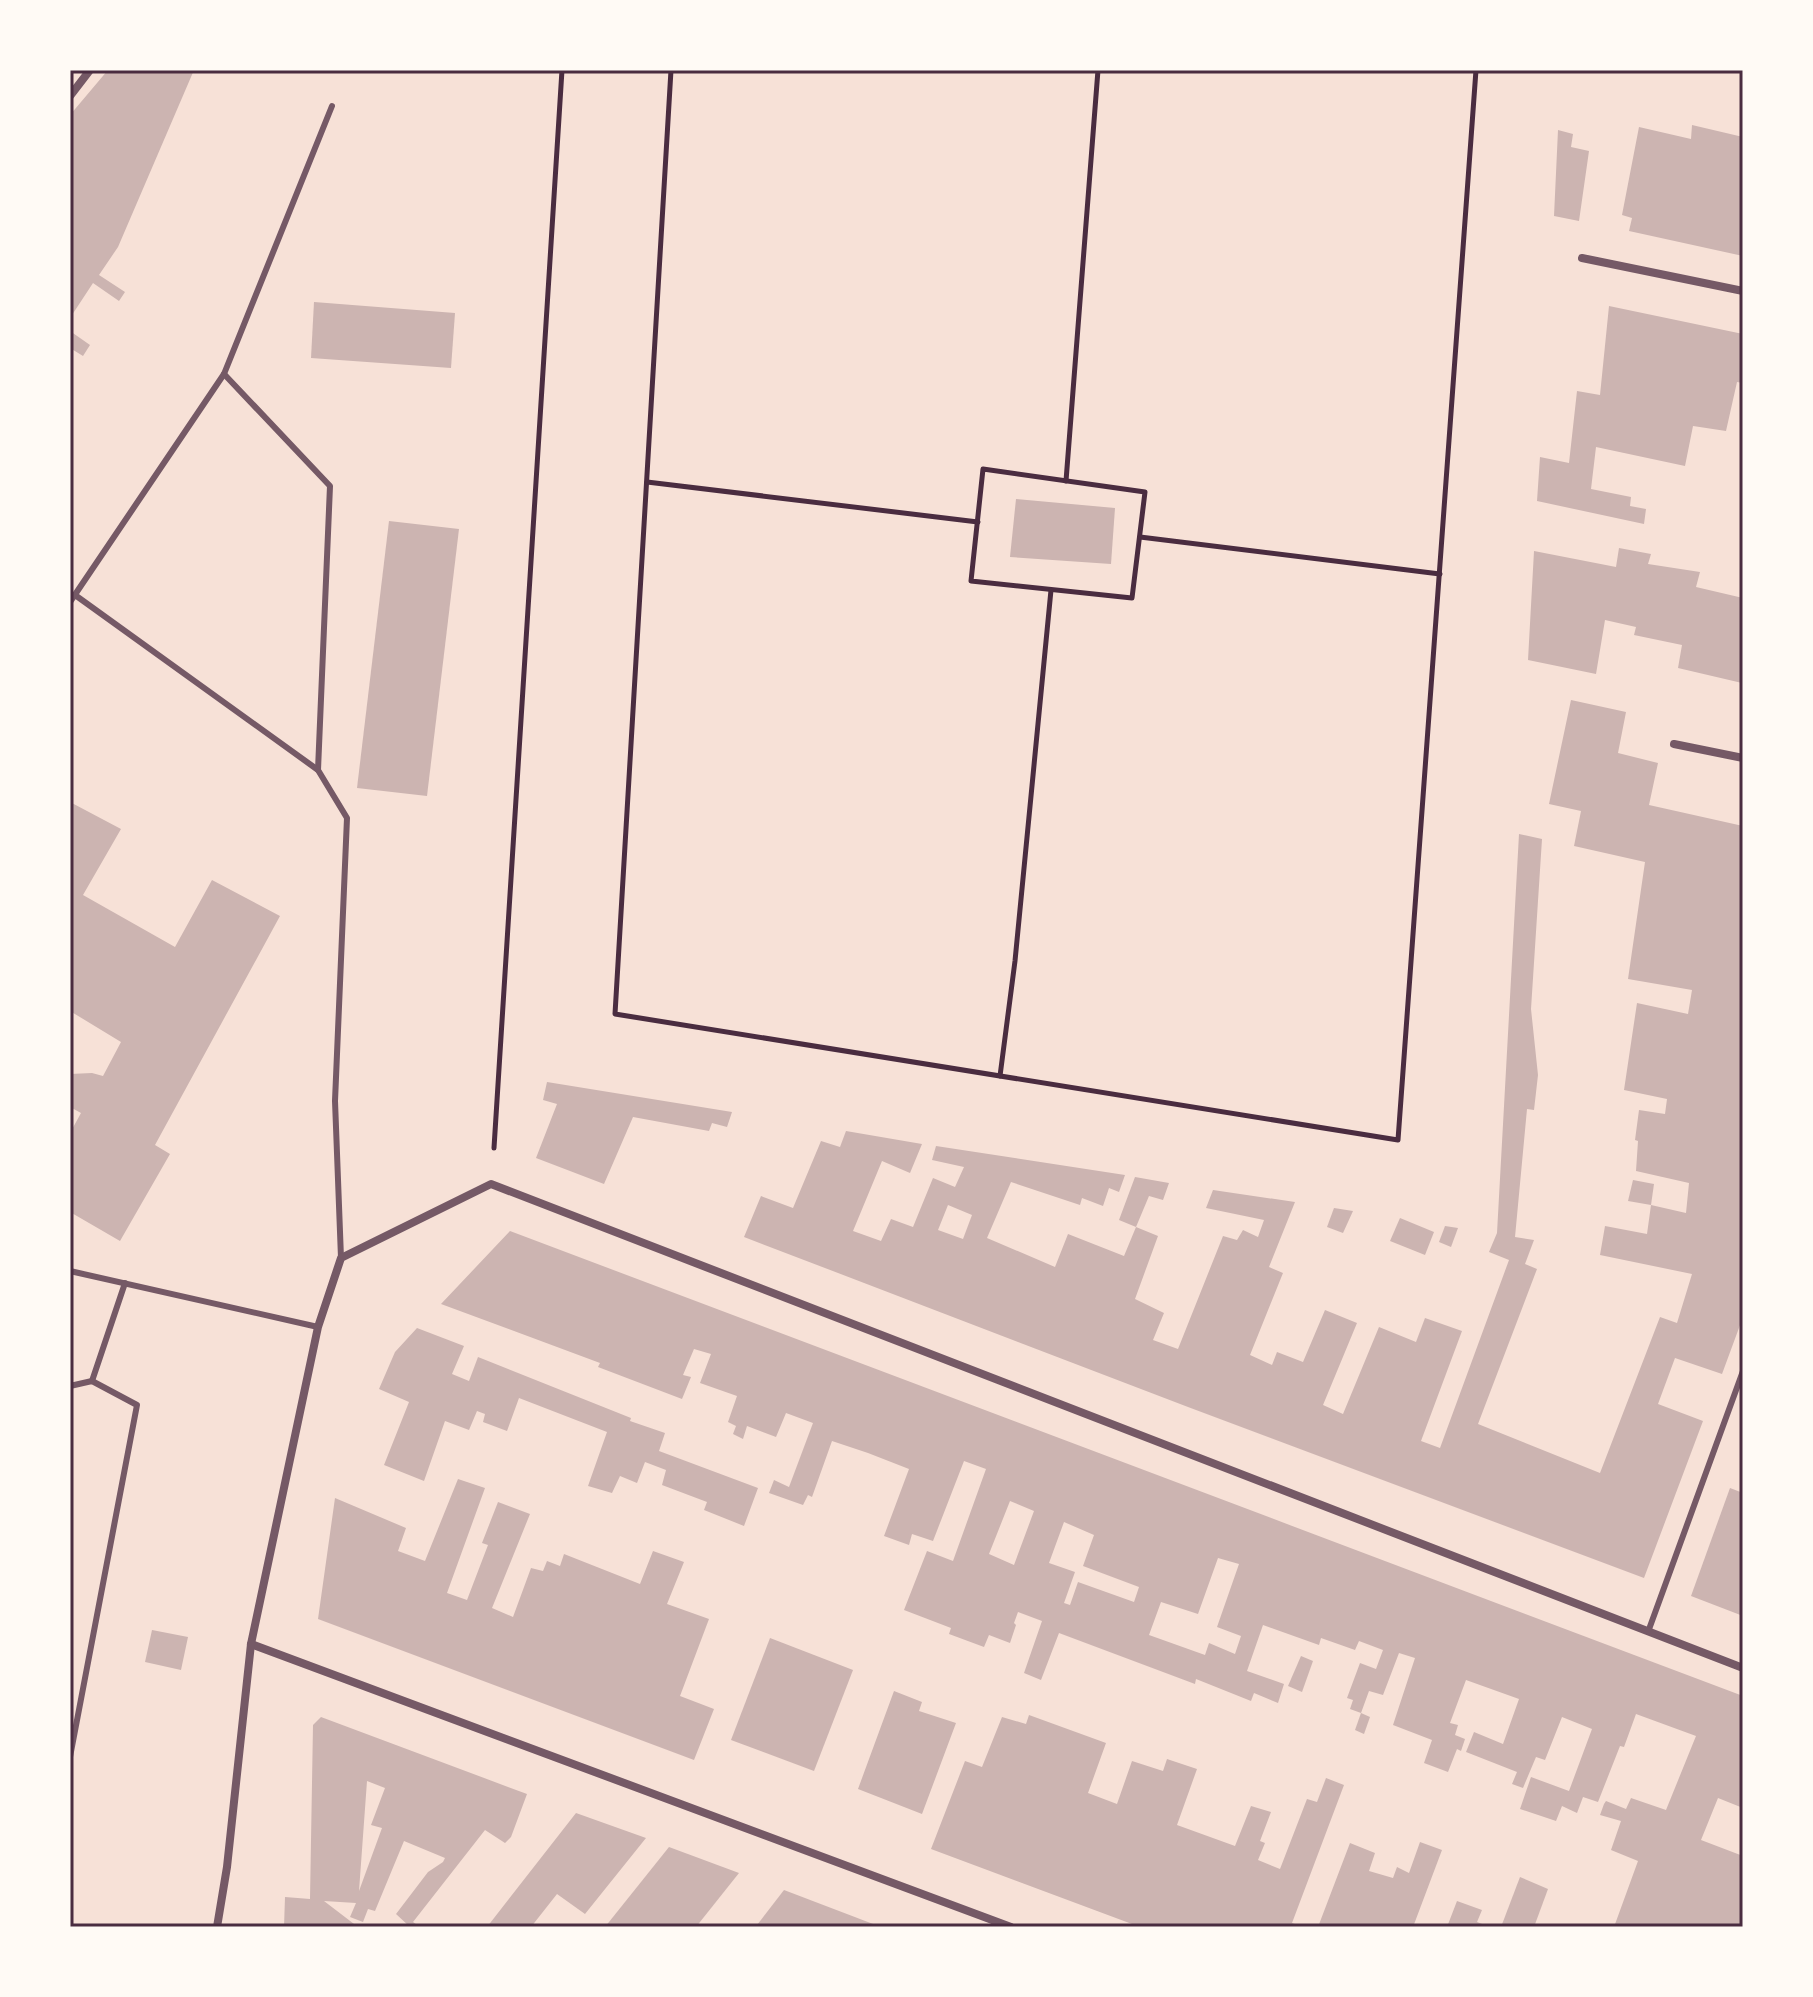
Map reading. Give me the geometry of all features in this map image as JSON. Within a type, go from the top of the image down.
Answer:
[{"type":"street","points":[[70,96],[90,70]]},
{"type":"street","points":[[1582,258],[1743,291]]},
{"type":"street","points":[[1674,744],[1743,758]]},
{"type":"street","points":[[217,1927],[227,1867],[251,1644],[318,1327],[341,1258],[491,1184],[1743,1668]]},
{"type":"street","points":[[251,1644],[1011,1927]]},
{"type":"lane","points":[[332,106],[224,374],[72,598],[318,770],[347,818],[335,1101],[341,1258]]},
{"type":"lane","points":[[224,374],[330,486],[318,770]]},
{"type":"lane","points":[[70,1271],[318,1327]]},
{"type":"lane","points":[[92,1381],[125,1283]]},
{"type":"lane","points":[[1648,1632],[1743,1371]]},
{"type":"lane","points":[[70,1386],[92,1381],[137,1405],[70,1757]]},
{"type":"path","points":[[491,1184],[562,70]]},
{"type":"path","points":[[671,70],[615,1014],[1398,1140],[1476,70]]},
{"type":"path","points":[[1066,481],[1098,70]]},
{"type":"path","points":[[983,469],[1145,492],[1132,598],[971,581],[978,522],[983,469]]},
{"type":"path","points":[[647,482],[978,522]]},
{"type":"path","points":[[1140,537],[1440,574]]},
{"type":"path","points":[[1000,1076],[1015,961],[1051,590]]},
{"type":"building","points":[[108,70],[194,70],[118,247],[99,275],[125,292],[119,301],[93,283],[70,318],[70,115]]},
{"type":"building","points":[[1692,125],[1743,137],[1743,256],[1629,231],[1632,218],[1622,215],[1639,127],[1691,139]]},
{"type":"building","points":[[1558,130],[1573,134],[1571,147],[1589,151],[1579,221],[1554,216]]},
{"type":"building","points":[[314,302],[455,313],[451,368],[311,358]]},
{"type":"building","points":[[1609,306],[1743,334],[1743,383],[1737,382],[1726,431],[1693,426],[1685,466],[1596,447],[1591,489],[1631,497],[1630,506],[1646,509],[1644,524],[1537,501],[1540,457],[1569,463],[1577,391],[1600,395]]},
{"type":"building","points":[[70,331],[90,345],[83,356],[70,348]]},
{"type":"building","points":[[1016,499],[1115,508],[1111,564],[1010,557]]},
{"type":"building","points":[[389,521],[459,529],[427,796],[357,788]]},
{"type":"building","points":[[1619,548],[1651,554],[1648,564],[1700,572],[1696,587],[1743,598],[1742,683],[1678,668],[1682,645],[1634,635],[1636,627],[1605,620],[1596,674],[1528,660],[1534,551],[1616,567]]},
{"type":"building","points":[[1571,700],[1626,712],[1618,753],[1658,763],[1649,805],[1743,826],[1743,1317],[1722,1374],[1675,1358],[1658,1404],[1703,1421],[1644,1578],[744,1237],[761,1196],[793,1208],[821,1141],[840,1147],[846,1131],[922,1144],[910,1173],[882,1161],[853,1231],[881,1241],[891,1219],[913,1227],[933,1178],[955,1187],[964,1167],[932,1160],[936,1146],[1125,1175],[1119,1192],[1109,1188],[1103,1206],[1082,1198],[1080,1205],[1011,1182],[987,1238],[1055,1267],[1068,1234],[1124,1256],[1136,1227],[1158,1236],[1135,1299],[1164,1313],[1153,1340],[1178,1349],[1223,1236],[1237,1240],[1243,1230],[1258,1237],[1264,1220],[1206,1208],[1213,1190],[1295,1202],[1269,1267],[1283,1273],[1250,1355],[1272,1365],[1277,1352],[1303,1362],[1325,1310],[1357,1323],[1323,1405],[1343,1414],[1379,1327],[1416,1342],[1425,1318],[1462,1331],[1421,1441],[1440,1448],[1509,1260],[1489,1252],[1497,1233],[1519,834],[1542,839],[1531,1009],[1538,1075],[1534,1110],[1527,1109],[1515,1237],[1534,1240],[1525,1264],[1537,1269],[1478,1424],[1600,1473],[1660,1317],[1677,1323],[1692,1274],[1600,1255],[1605,1226],[1647,1234],[1651,1205],[1686,1213],[1689,1183],[1636,1171],[1638,1141],[1635,1140],[1639,1110],[1665,1114],[1667,1099],[1624,1090],[1637,1003],[1688,1014],[1692,990],[1628,979],[1645,862],[1574,846],[1581,811],[1549,804]],"holes":[[[948,1205],[972,1215],[963,1239],[938,1230]]]},
{"type":"building","points":[[70,802],[121,829],[83,895],[175,947],[212,880],[280,916],[155,1145],[170,1154],[120,1241],[70,1212],[70,1133],[81,1113],[70,1107],[70,1074],[103,1076],[121,1042],[70,1011]]},
{"type":"building","points":[[547,1082],[732,1112],[727,1127],[712,1123],[709,1131],[633,1117],[604,1184],[536,1158],[557,1104],[543,1100]]},
{"type":"building","points":[[1135,1177],[1169,1183],[1163,1200],[1149,1196],[1136,1227],[1119,1220]]},
{"type":"building","points":[[1633,1180],[1654,1184],[1651,1205],[1628,1201]]},
{"type":"building","points":[[1334,1208],[1353,1211],[1343,1233],[1327,1227]]},
{"type":"building","points":[[1400,1218],[1434,1232],[1425,1255],[1390,1241]]},
{"type":"building","points":[[1445,1226],[1458,1228],[1451,1247],[1439,1242]]},
{"type":"building","points":[[510,1231],[1743,1696],[1743,1808],[1718,1798],[1701,1840],[1743,1856],[1743,1927],[1614,1927],[1638,1861],[1611,1850],[1621,1821],[1600,1815],[1604,1804],[1606,1801],[1626,1809],[1631,1798],[1666,1810],[1696,1736],[1636,1714],[1598,1802],[1583,1797],[1577,1813],[1562,1806],[1556,1821],[1520,1809],[1531,1777],[1569,1791],[1592,1729],[1562,1717],[1545,1760],[1536,1757],[1523,1788],[1512,1784],[1517,1772],[1466,1752],[1474,1732],[1503,1744],[1519,1699],[1466,1680],[1450,1723],[1458,1725],[1455,1735],[1465,1739],[1461,1751],[1457,1749],[1448,1772],[1424,1763],[1432,1740],[1393,1725],[1415,1658],[1399,1653],[1383,1695],[1369,1691],[1361,1713],[1350,1709],[1353,1700],[1347,1698],[1360,1663],[1376,1669],[1383,1650],[1359,1641],[1355,1650],[1321,1638],[1319,1645],[1263,1625],[1247,1671],[1284,1684],[1278,1703],[1254,1693],[1251,1701],[1196,1679],[1195,1684],[1059,1633],[1041,1680],[1024,1673],[1042,1621],[1018,1612],[1010,1643],[989,1635],[984,1647],[949,1634],[951,1628],[904,1610],[927,1551],[953,1561],[986,1469],[964,1461],[933,1541],[912,1534],[909,1545],[884,1536],[909,1469],[868,1453],[832,1441],[812,1497],[808,1495],[803,1505],[769,1493],[774,1480],[789,1487],[813,1423],[786,1413],[776,1437],[747,1426],[743,1439],[733,1434],[736,1426],[728,1422],[737,1396],[700,1383],[711,1354],[694,1349],[683,1375],[691,1377],[682,1399],[598,1367],[600,1363],[441,1304]],"holes":[[[1010,1501],[1034,1511],[1014,1565],[989,1554]],[[1064,1522],[1094,1535],[1083,1566],[1139,1587],[1134,1602],[1078,1582],[1070,1605],[1064,1603],[1075,1572],[1049,1563]],[[1218,1558],[1239,1564],[1217,1627],[1241,1636],[1235,1654],[1209,1643],[1205,1655],[1149,1635],[1161,1602],[1198,1614]]]},
{"type":"building","points":[[417,1328],[464,1346],[452,1374],[469,1381],[478,1357],[665,1433],[659,1451],[758,1488],[744,1526],[704,1510],[707,1502],[662,1485],[666,1470],[645,1462],[637,1483],[620,1476],[612,1493],[588,1486],[607,1432],[519,1398],[507,1431],[483,1422],[485,1414],[477,1411],[469,1430],[445,1421],[424,1481],[384,1465],[409,1402],[379,1389],[395,1352]]},
{"type":"building","points":[[458,1479],[485,1488],[447,1593],[467,1600],[488,1545],[482,1543],[498,1502],[530,1514],[492,1608],[513,1617],[531,1568],[543,1571],[547,1561],[560,1566],[564,1554],[640,1584],[653,1551],[684,1562],[667,1604],[709,1619],[680,1696],[714,1709],[694,1760],[318,1619],[335,1498],[406,1528],[398,1551],[425,1561]]},
{"type":"building","points":[[1730,1488],[1743,1493],[1743,1616],[1691,1596]]},
{"type":"building","points":[[152,1630],[188,1637],[181,1670],[145,1662]]},
{"type":"building","points":[[770,1638],[853,1670],[814,1771],[731,1740]]},
{"type":"building","points":[[1301,1656],[1313,1661],[1302,1692],[1288,1686]]},
{"type":"building","points":[[894,1691],[922,1702],[919,1711],[956,1723],[922,1814],[858,1789]]},
{"type":"building","points":[[1361,1713],[1370,1717],[1364,1734],[1355,1730]]},
{"type":"building","points":[[1029,1715],[1106,1743],[1088,1793],[1117,1804],[1132,1761],[1163,1771],[1167,1759],[1197,1769],[1177,1825],[1235,1846],[1251,1806],[1271,1812],[1260,1841],[1265,1843],[1258,1860],[1280,1869],[1307,1799],[1317,1802],[1326,1778],[1344,1785],[1292,1923],[1303,1927],[1140,1927],[931,1849],[965,1761],[982,1767],[1002,1717],[1026,1724]]},
{"type":"building","points":[[321,1717],[527,1794],[511,1837],[505,1843],[485,1830],[413,1922],[420,1927],[410,1927],[396,1914],[428,1872],[445,1858],[404,1841],[375,1911],[368,1909],[363,1922],[350,1917],[356,1903],[324,1901],[358,1927],[284,1927],[285,1897],[310,1899],[313,1725]],"holes":[[[367,1781],[385,1788],[371,1825],[382,1828],[359,1891]]]},
{"type":"building","points":[[576,1813],[646,1838],[585,1914],[557,1894],[531,1927],[487,1927]]},
{"type":"building","points":[[1420,1842],[1442,1850],[1413,1927],[1318,1927],[1350,1843],[1375,1853],[1369,1871],[1393,1878],[1397,1867],[1409,1873]]},
{"type":"building","points":[[669,1847],[739,1873],[696,1927],[605,1927]]},
{"type":"building","points":[[1520,1877],[1548,1889],[1534,1927],[1501,1927]]},
{"type":"building","points":[[784,1890],[881,1927],[759,1927],[757,1925]]},
{"type":"building","points":[[1457,1901],[1482,1910],[1477,1922],[1490,1927],[1447,1927]]}]
